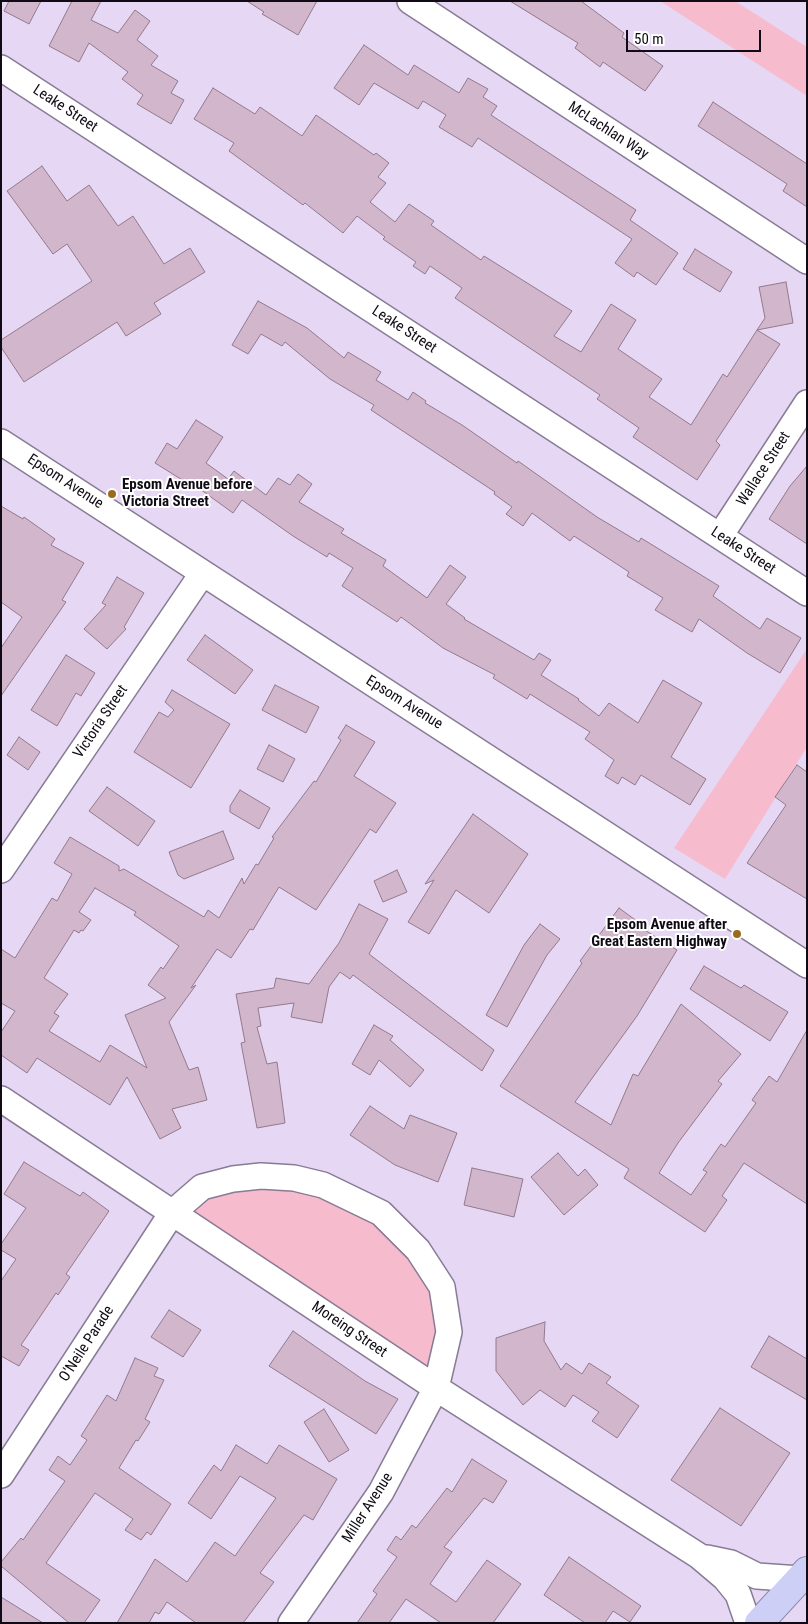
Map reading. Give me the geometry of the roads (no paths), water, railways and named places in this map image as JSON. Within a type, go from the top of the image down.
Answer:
[{"type":"highway","points":[[759,1623],[803,1575]]},
{"type":"street","name":"McLachlan Way","points":[[410,1],[807,261]]},
{"type":"street","name":"Leake Street","points":[[1,68],[807,593]]},
{"type":"street","name":"Wallace Street","points":[[720,536],[807,403]]},
{"type":"street","name":"Epsom Avenue","points":[[1,442],[807,965]]},
{"type":"street","name":"Victoria Street","points":[[1,870],[202,574]]},
{"type":"street","name":"Moreing Street","points":[[1,1099],[436,1388],[700,1556],[725,1578],[738,1594],[748,1623]]},
{"type":"street","name":"O'Neile Parade","points":[[1,1475],[172,1213],[202,1188],[233,1179],[261,1176],[294,1178],[323,1185],[382,1213],[418,1250],[442,1287],[449,1332],[436,1388]]},
{"type":"street","name":"Miller Avenue","points":[[291,1623],[381,1492],[436,1388]]},
{"type":"street","name":"Moreing Street","points":[[700,1556],[732,1562],[757,1576],[803,1575]]},
{"type":"place","name":"Epsom Avenue before Victoria Street","points":[[112,494]]},
{"type":"place","name":"Epsom Avenue after Great Eastern Highway","points":[[737,934]]}]
